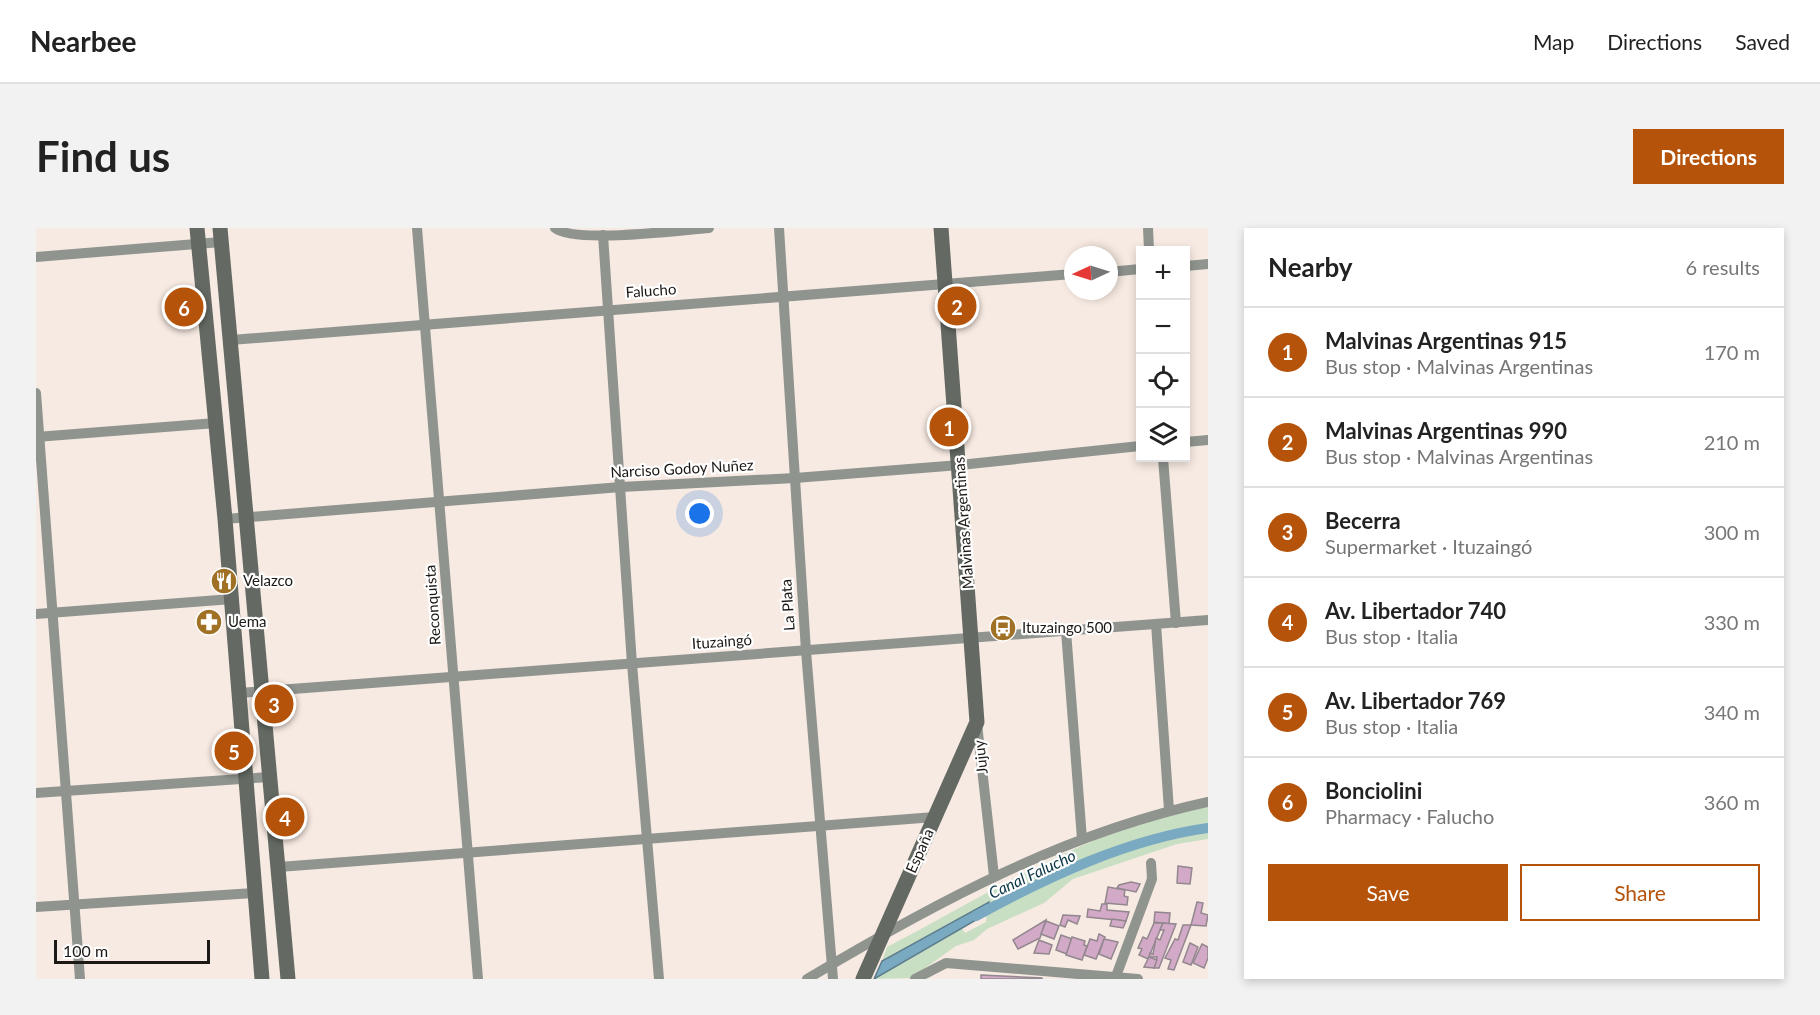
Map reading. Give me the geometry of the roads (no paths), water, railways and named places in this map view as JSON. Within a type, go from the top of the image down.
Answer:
[{"type":"main road","points":[[197,228],[232,599],[262,979]]},
{"type":"main road","name":"Malvinas Argentinas","points":[[941,228],[972,638]]},
{"type":"main road","points":[[221,235],[260,692],[279,867],[288,979]]},
{"type":"main road","name":"Jujuy","points":[[972,638],[977,722]]},
{"type":"main road","name":"España","points":[[863,979],[977,722]]},
{"type":"street","name":"Reconquista","points":[[417,228],[441,500],[466,852],[478,979]]},
{"type":"street","points":[[555,228],[561,233],[603,236],[709,228]]},
{"type":"street","name":"La Plata","points":[[779,228],[806,651],[833,979]]},
{"type":"street","points":[[1148,228],[1149,246]]},
{"type":"street","points":[[36,257],[199,244],[221,235]]},
{"type":"street","points":[[603,236],[632,664],[658,979]]},
{"type":"street","points":[[1190,266],[1208,264]]},
{"type":"street","points":[[1118,271],[1136,269]]},
{"type":"street","name":"Falucho","points":[[231,340],[424,323],[1064,275]]},
{"type":"street","points":[[36,393],[80,979]]},
{"type":"street","points":[[38,437],[216,423]]},
{"type":"street","points":[[1190,442],[1208,440]]},
{"type":"street","name":"Narciso Godoy Nuñez","points":[[225,519],[441,500],[621,487],[795,478],[960,465],[1136,446]]},
{"type":"street","points":[[1163,462],[1176,623]]},
{"type":"street","points":[[36,614],[232,599]]},
{"type":"street","name":"Ituzaingó","points":[[239,693],[1208,620]]},
{"type":"street","points":[[1156,624],[1169,810]]},
{"type":"street","points":[[1066,631],[1082,839]]},
{"type":"street","name":"Jujuy","points":[[977,722],[994,876]]},
{"type":"street","points":[[36,793],[269,777]]},
{"type":"street","points":[[807,979],[884,934],[994,876],[1082,839],[1169,810],[1208,802]]},
{"type":"street","points":[[279,867],[935,817]]},
{"type":"street","points":[[1115,978],[1152,879],[1151,863]]},
{"type":"street","points":[[36,907],[254,893]]},
{"type":"street","points":[[915,979],[946,963],[1138,979]]},
{"type":"water","points":[[989,902],[988,913],[874,979],[882,961]]},
{"type":"waterway","name":"Canal Falucho","points":[[976,916],[1031,887],[1118,850],[1178,833],[1208,828]]},
{"type":"place","name":"Malvinas Argentinas 990","points":[[957,306]]},
{"type":"place","name":"Bonciolini","points":[[184,307]]},
{"type":"place","name":"Malvinas Argentinas 915","points":[[949,427]]},
{"type":"place","name":"Velazco","points":[[224,581]]},
{"type":"place","name":"Uema","points":[[209,622]]},
{"type":"place","name":"Ituzaingo 500","points":[[1003,628]]},
{"type":"place","name":"Becerra","points":[[274,704]]},
{"type":"place","name":"Av. Libertador 769","points":[[234,751]]},
{"type":"place","name":"Av. Libertador 740","points":[[285,817]]}]
